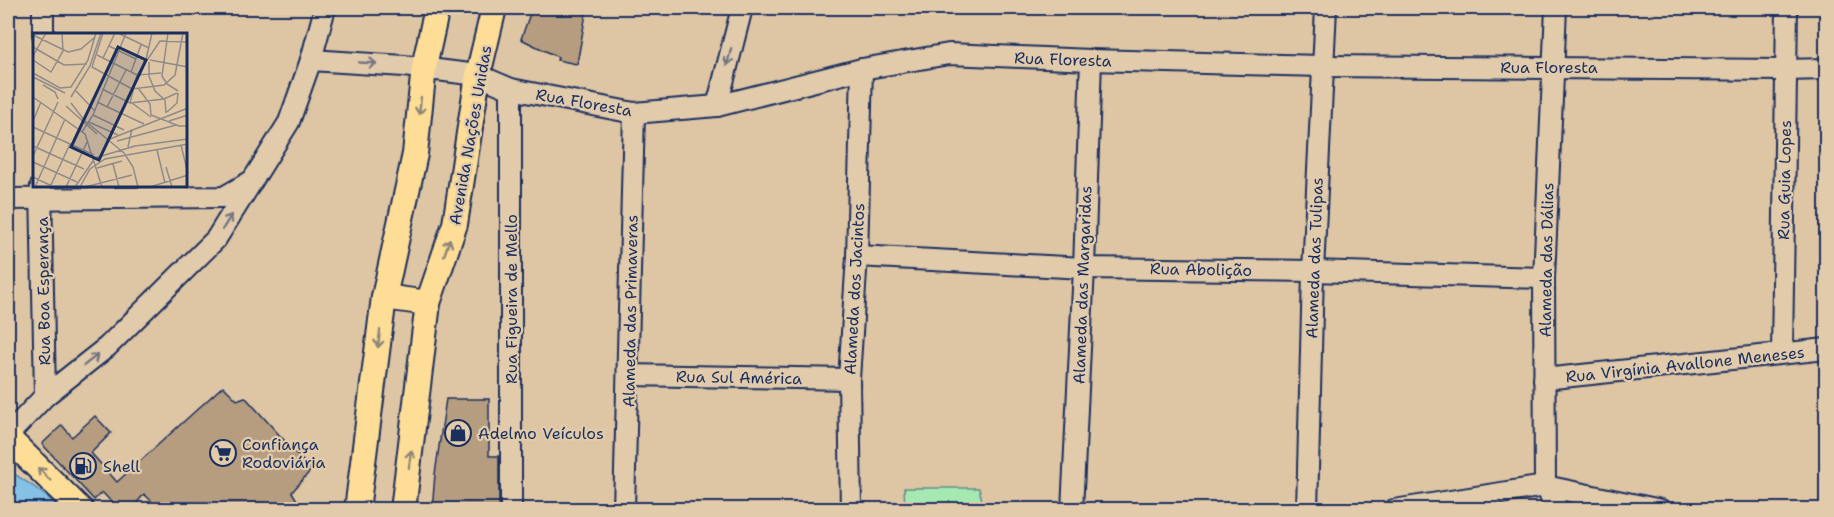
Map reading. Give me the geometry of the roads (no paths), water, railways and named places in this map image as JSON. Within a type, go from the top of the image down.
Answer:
[{"type":"main road","points":[[357,510],[384,297],[415,154],[424,68],[437,8]]},
{"type":"main road","name":"Avenida Nações Unidas","points":[[404,510],[429,303],[455,224],[478,75],[494,8]]},
{"type":"main road","points":[[384,297],[429,303]]},
{"type":"main road","points":[[8,436],[81,510]]},
{"type":"street","points":[[43,8],[43,33]]},
{"type":"street","points":[[8,436],[45,396],[107,347],[216,239],[289,122],[311,60],[325,8]]},
{"type":"street","points":[[717,106],[742,8]]},
{"type":"street","name":"Alameda das Tulipas","points":[[1307,510],[1313,271],[1326,8]]},
{"type":"street","name":"Alameda das Dálias","points":[[1556,8],[1544,278],[1544,380],[1545,486],[1558,510]]},
{"type":"street","name":"Rua Guia Lopes","points":[[1782,353],[1787,8]]},
{"type":"street","name":"Rua Floresta","points":[[311,60],[424,68],[478,75],[511,89],[634,113],[717,106],[862,69],[949,54],[1322,66],[1827,69]]},
{"type":"street","name":"Alameda das Margaridas","points":[[1072,510],[1091,60]]},
{"type":"street","name":"Alameda dos Jacintos","points":[[851,510],[849,379],[857,256],[862,69]]},
{"type":"street","name":"Rua Figueira de Mello","points":[[511,89],[511,510]]},
{"type":"street","name":"Alameda das Primaveras","points":[[624,510],[634,113]]},
{"type":"street","points":[[8,199],[41,192],[224,197],[253,180]]},
{"type":"street","name":"Rua Boa Esperança","points":[[41,192],[45,396]]},
{"type":"street","name":"Rua Abolição","points":[[857,256],[1084,268],[1313,271],[1544,278]]},
{"type":"street","name":"Rua Virgínia Avallone Meneses","points":[[1544,380],[1827,349]]},
{"type":"street","name":"Rua Sul América","points":[[628,375],[849,379]]},
{"type":"street","points":[[1394,510],[1545,486],[1661,510]]},
{"type":"water","points":[[8,470],[62,509],[22,509],[8,498]]},
{"type":"place","name":"Adelmo Veículos","points":[[458,433]]},
{"type":"place","name":"Confiança Rodoviária","points":[[223,453]]},
{"type":"place","name":"Shell","points":[[83,466]]}]
